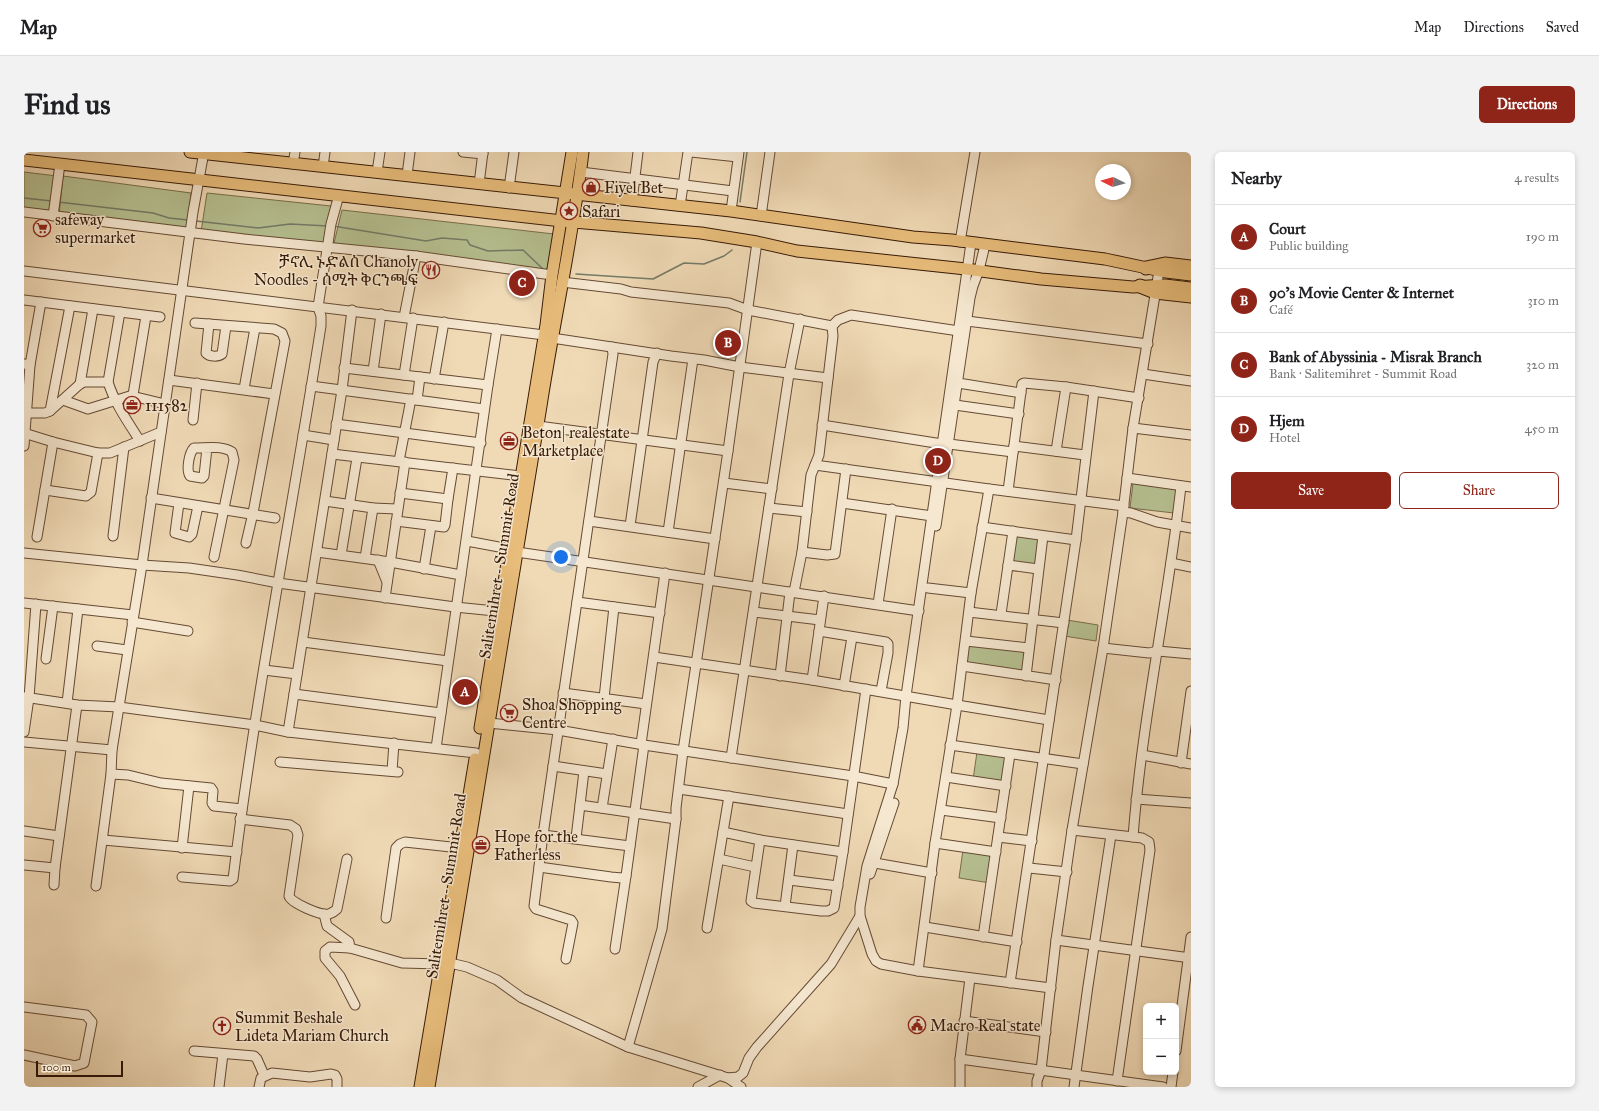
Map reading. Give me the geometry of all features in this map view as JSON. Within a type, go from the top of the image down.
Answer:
[{"type":"highway","points":[[1155,268],[1191,267]]},
{"type":"highway","points":[[1140,286],[1191,296]]},
{"type":"main road","points":[[190,152],[240,155],[293,164],[407,175],[571,195],[731,211],[912,237],[1105,259],[1191,275]]},
{"type":"main road","points":[[572,152],[571,195],[573,222]]},
{"type":"main road","points":[[571,195],[581,172],[583,152]]},
{"type":"main road","points":[[24,160],[562,221],[701,233],[757,242],[797,251],[979,270],[1041,279],[1140,286]]},
{"type":"main road","name":"Salitemihret - Summit Road","points":[[431,1049],[489,723],[513,551],[538,426],[548,332],[548,309],[552,275],[562,221],[571,195]]},
{"type":"main road","name":"Salitemihret - Summit Road","points":[[548,332],[562,282],[573,222]]},
{"type":"main road","points":[[1156,288],[1191,288]]},
{"type":"main road","points":[[513,551],[521,476],[548,332]]},
{"type":"main road","points":[[446,961],[460,848],[476,753],[504,612]]},
{"type":"main road","points":[[420,1087],[431,1049]]},
{"type":"main road","points":[[429,1087],[431,1049]]},
{"type":"street","points":[[293,164],[295,152]]},
{"type":"street","points":[[323,167],[325,152]]},
{"type":"street","points":[[377,172],[380,152]]},
{"type":"street","points":[[407,175],[410,152]]},
{"type":"street","points":[[463,152],[483,153],[479,184]]},
{"type":"street","points":[[509,188],[514,152]]},
{"type":"street","points":[[632,201],[638,152]]},
{"type":"street","points":[[680,206],[689,152],[739,155],[731,211]]},
{"type":"street","points":[[761,216],[770,152]]},
{"type":"street","points":[[355,1005],[340,976],[325,958],[325,951],[330,947],[350,948],[402,963],[446,961],[467,967],[497,980],[522,998],[628,1047],[724,1076],[738,1077],[743,1073],[749,1058],[757,1047],[831,964],[860,916],[866,882],[867,866],[893,784],[909,696],[928,588],[966,269],[966,242],[975,152]]},
{"type":"street","points":[[96,886],[111,774],[112,750],[127,650],[142,565],[193,212],[204,153]]},
{"type":"street","points":[[53,216],[60,164]]},
{"type":"street","points":[[581,172],[733,191]]},
{"type":"street","points":[[182,877],[232,880],[255,725],[321,326],[321,316],[318,307],[330,227],[339,195]]},
{"type":"street","points":[[24,212],[191,229],[327,247],[416,256],[552,275]]},
{"type":"street","points":[[628,1047],[662,929],[676,819],[676,808],[724,483],[757,242]]},
{"type":"street","points":[[945,444],[955,405],[973,286],[979,270],[985,245]]},
{"type":"street","points":[[404,375],[408,318],[416,256]]},
{"type":"street","points":[[1037,1087],[1041,1070],[1056,940],[1072,830],[1103,648],[1124,509],[1133,428],[1148,344],[1156,288],[1155,268]]},
{"type":"street","points":[[24,271],[352,310],[497,329],[548,332],[612,347],[740,367],[828,378]]},
{"type":"street","points":[[562,282],[621,289],[631,292],[729,303],[748,310],[832,326],[843,318],[851,315],[959,331]]},
{"type":"street","points":[[24,300],[160,317]]},
{"type":"street","points":[[24,446],[27,364],[41,302]]},
{"type":"street","points":[[50,411],[70,306]]},
{"type":"street","points":[[80,384],[94,309]]},
{"type":"street","points":[[288,732],[342,390],[352,310]]},
{"type":"street","points":[[120,312],[108,382],[116,401],[140,441]]},
{"type":"street","points":[[373,371],[381,314]]},
{"type":"street","points":[[133,395],[146,316]]},
{"type":"street","points":[[731,758],[789,374],[800,320]]},
{"type":"street","points":[[967,321],[1148,344]]},
{"type":"street","points":[[434,379],[444,322]]},
{"type":"street","points":[[195,323],[274,329],[282,333],[285,341],[253,514],[246,543]]},
{"type":"street","points":[[209,324],[206,353],[208,355],[218,356],[222,354],[226,326]]},
{"type":"street","points":[[780,676],[787,616],[802,552],[811,475],[814,465],[818,460],[833,336],[832,326]]},
{"type":"street","points":[[244,389],[255,328]]},
{"type":"street","points":[[436,748],[455,607],[467,541],[481,443],[484,409],[497,329]]},
{"type":"street","points":[[566,959],[573,923],[571,920],[536,909],[534,906],[563,693],[613,354],[612,347]]},
{"type":"street","points":[[630,526],[654,362],[657,353]]},
{"type":"street","points":[[668,532],[693,359]]},
{"type":"street","points":[[344,368],[488,385]]},
{"type":"street","points":[[1143,374],[1191,381]]},
{"type":"street","points":[[384,598],[400,493],[404,433],[420,377]]},
{"type":"street","points":[[169,380],[274,394]]},
{"type":"street","points":[[26,413],[45,413],[50,411],[84,382],[108,382]]},
{"type":"street","points":[[193,420],[197,383]]},
{"type":"street","points":[[958,383],[1021,393]]},
{"type":"street","points":[[1008,491],[1022,384],[1066,387],[1139,398]]},
{"type":"street","points":[[311,386],[484,409]]},
{"type":"street","points":[[1056,451],[1066,387]]},
{"type":"street","points":[[1010,983],[1029,868],[1043,758],[1076,540],[1094,391]]},
{"type":"street","points":[[63,400],[88,409],[133,395],[165,404]]},
{"type":"street","points":[[955,405],[1019,414]]},
{"type":"street","points":[[336,424],[481,443]]},
{"type":"street","points":[[538,426],[728,451]]},
{"type":"street","points":[[822,426],[945,444],[1056,451],[1086,455]]},
{"type":"street","points":[[1133,428],[1191,435]]},
{"type":"street","points":[[25,433],[53,442],[98,453],[110,453],[161,432]]},
{"type":"street","points":[[303,435],[334,440]]},
{"type":"street","points":[[38,537],[53,442]]},
{"type":"street","points":[[113,536],[124,447]]},
{"type":"street","points":[[207,448],[227,449],[232,452],[234,460],[214,558]]},
{"type":"street","points":[[45,490],[86,496],[89,495],[91,492],[98,453]]},
{"type":"street","points":[[332,454],[521,476]]},
{"type":"street","points":[[341,555],[357,458]]},
{"type":"street","points":[[814,465],[1080,501],[1124,509],[1176,526],[1191,528]]},
{"type":"street","points":[[396,521],[442,527],[445,525],[453,468]]},
{"type":"street","points":[[802,552],[827,555],[835,554],[846,469]]},
{"type":"street","points":[[1127,478],[1191,487]]},
{"type":"street","points":[[866,882],[875,864],[899,785],[904,759],[909,696],[919,611],[932,516],[940,482]]},
{"type":"street","points":[[724,483],[772,489]]},
{"type":"street","points":[[1133,837],[1142,755],[1181,486]]},
{"type":"street","points":[[918,971],[935,843],[957,706],[971,593],[989,489]]},
{"type":"street","points":[[400,493],[448,499]]},
{"type":"street","points":[[151,498],[275,518]]},
{"type":"street","points":[[325,501],[373,508],[397,509]]},
{"type":"street","points":[[179,503],[175,533],[183,536],[190,537],[192,534],[198,506]]},
{"type":"street","points":[[842,503],[932,516]]},
{"type":"street","points":[[365,558],[373,508]]},
{"type":"street","points":[[769,508],[807,512]]},
{"type":"street","points":[[878,604],[892,510]]},
{"type":"street","points":[[589,521],[715,539]]},
{"type":"street","points":[[424,569],[431,526]]},
{"type":"street","points":[[982,527],[1076,540]]},
{"type":"street","points":[[1001,614],[1013,531]]},
{"type":"street","points":[[1026,676],[1043,536]]},
{"type":"street","points":[[467,541],[513,551],[583,562],[919,611]]},
{"type":"street","points":[[317,552],[378,560],[461,575]]},
{"type":"street","points":[[24,553],[142,565],[189,568],[278,583],[384,598],[504,612]]},
{"type":"street","points":[[378,560],[387,582]]},
{"type":"street","points":[[1171,563],[1191,566]]},
{"type":"street","points":[[1008,565],[1038,569]]},
{"type":"street","points":[[615,949],[635,813],[646,704],[665,573]]},
{"type":"street","points":[[928,588],[971,593]]},
{"type":"street","points":[[812,680],[824,596]]},
{"type":"street","points":[[577,602],[660,614]]},
{"type":"street","points":[[24,603],[78,609],[133,618],[188,631]]},
{"type":"street","points":[[24,732],[26,697],[36,604]]},
{"type":"street","points":[[46,660],[53,606]]},
{"type":"street","points":[[604,698],[614,608]]},
{"type":"street","points":[[67,703],[78,609]]},
{"type":"street","points":[[754,612],[820,620]]},
{"type":"street","points":[[969,612],[1001,614],[1064,623]]},
{"type":"street","points":[[819,631],[886,642],[888,644],[887,660],[881,691]]},
{"type":"street","points":[[844,686],[852,637]]},
{"type":"street","points":[[966,641],[1029,648]]},
{"type":"street","points":[[303,642],[448,661]]},
{"type":"street","points":[[97,646],[127,650]]},
{"type":"street","points":[[1103,648],[1149,653],[1158,651],[1191,654]]},
{"type":"street","points":[[654,657],[812,680],[866,690],[881,691],[957,706],[1049,720]]},
{"type":"street","points":[[962,666],[1056,680]]},
{"type":"street","points":[[264,670],[297,674]]},
{"type":"street","points":[[760,840],[752,901],[754,903],[821,911],[831,911],[836,906],[866,690]]},
{"type":"street","points":[[1181,763],[1191,691]]},
{"type":"street","points":[[563,693],[646,704]]},
{"type":"street","points":[[294,694],[441,712]]},
{"type":"street","points":[[26,697],[77,705],[119,707],[255,725],[288,732],[476,753]]},
{"type":"street","points":[[54,885],[59,836],[77,705]]},
{"type":"street","points":[[489,723],[558,730],[643,745],[853,776],[893,784]]},
{"type":"street","points":[[602,808],[612,739]]},
{"type":"street","points":[[24,742],[112,750]]},
{"type":"street","points":[[280,762],[395,771],[394,743]]},
{"type":"street","points":[[950,745],[1083,764]]},
{"type":"street","points":[[983,936],[1010,754]]},
{"type":"street","points":[[1142,755],[1191,764]]},
{"type":"street","points":[[553,766],[607,774]]},
{"type":"street","points":[[576,838],[584,771]]},
{"type":"street","points":[[111,774],[128,775],[161,783],[213,789],[212,803],[214,806],[242,810]]},
{"type":"street","points":[[946,777],[1006,786]]},
{"type":"street","points":[[182,848],[190,786]]},
{"type":"street","points":[[679,789],[848,814]]},
{"type":"street","points":[[707,928],[729,796]]},
{"type":"street","points":[[1136,799],[1191,803]]},
{"type":"street","points":[[580,805],[676,819]]},
{"type":"street","points":[[941,810],[1001,818]]},
{"type":"street","points":[[240,820],[290,825],[296,829],[298,835],[289,891],[290,900],[324,914],[329,914],[337,909],[347,859]]},
{"type":"street","points":[[1072,830],[1142,838],[1149,842],[1150,850],[1117,1081]]},
{"type":"street","points":[[24,831],[59,836]]},
{"type":"street","points":[[723,832],[760,840],[844,852]]},
{"type":"street","points":[[543,835],[630,846]]},
{"type":"street","points":[[1074,1087],[1111,835]]},
{"type":"street","points":[[998,837],[1032,841]]},
{"type":"street","points":[[103,840],[237,852]]},
{"type":"street","points":[[386,918],[396,848],[400,844],[405,842],[460,848]]},
{"type":"street","points":[[935,843],[996,852]]},
{"type":"street","points":[[785,906],[793,845]]},
{"type":"street","points":[[719,860],[756,867]]},
{"type":"street","points":[[24,864],[55,868]]},
{"type":"street","points":[[875,864],[932,874]]},
{"type":"street","points":[[539,867],[611,877],[622,878],[626,876]]},
{"type":"street","points":[[1029,868],[1067,872]]},
{"type":"street","points":[[789,880],[838,886]]},
{"type":"street","points":[[324,914],[327,926],[349,942],[350,948]]},
{"type":"street","points":[[860,916],[872,954],[876,961],[892,967],[1051,988]]},
{"type":"street","points":[[925,927],[1017,942]]},
{"type":"street","points":[[1178,1039],[1190,958],[1191,937]]},
{"type":"street","points":[[1056,940],[1190,958]]},
{"type":"street","points":[[960,1087],[960,1059],[970,978]]},
{"type":"street","points":[[24,1007],[86,1015],[92,1022],[84,1063],[81,1065],[75,1066],[24,1055]]},
{"type":"street","points":[[964,1021],[1046,1032]]},
{"type":"street","points":[[194,1051],[254,1056],[257,1059],[264,1075]]},
{"type":"street","points":[[219,1087],[223,1054]]},
{"type":"street","points":[[960,1059],[1163,1087]]},
{"type":"street","points":[[259,1087],[261,1078],[264,1075],[272,1073],[310,1077],[331,1074],[335,1075],[337,1087]]},
{"type":"street","points":[[1171,1087],[1173,1075]]},
{"type":"street","points":[[698,1087],[724,1076]]},
{"type":"street","points":[[724,1076],[741,1087]]},
{"type":"green space","points":[[24,172],[57,176],[52,212],[24,209]]},
{"type":"green space","points":[[63,176],[191,193],[187,230],[59,215]]},
{"type":"green space","points":[[207,193],[331,206],[323,243],[201,232]]},
{"type":"green space","points":[[342,210],[554,234],[549,273],[334,243]]},
{"type":"green space","points":[[1133,483],[1177,488],[1174,513],[1130,508]]},
{"type":"green space","points":[[1014,533],[1039,536],[1035,567],[1009,563]]},
{"type":"green space","points":[[1067,620],[1098,625],[1096,641],[1064,636]]},
{"type":"green space","points":[[968,642],[1026,650],[1023,674],[965,665]]},
{"type":"green space","points":[[977,752],[1008,756],[1004,785],[973,780]]},
{"type":"green space","points":[[963,850],[994,855],[990,883],[959,878]]},
{"type":"waterway","points":[[740,202],[747,152]]},
{"type":"waterway","points":[[24,198],[52,201]]},
{"type":"waterway","points":[[58,202],[153,213],[169,218],[188,220]]},
{"type":"waterway","points":[[196,221],[258,228],[290,224],[328,226]]},
{"type":"waterway","points":[[333,226],[426,241],[442,238],[467,240],[470,245],[488,251],[523,250],[543,269]]},
{"type":"waterway","points":[[576,274],[653,279],[684,263],[704,264],[724,256],[732,250]]},
{"type":"place","name":"Fiyel Bet","points":[[591,187]]},
{"type":"place","name":"Safari","points":[[569,211]]},
{"type":"place","name":"safeway supermarket","points":[[42,228]]},
{"type":"place","name":"ቻኖሊ ኑድልስ Chanoly Noodles - ሰሚት ቅርንጫፍ","points":[[431,270]]},
{"type":"place","name":"Bank of Abyssinia - Misrak Branch","points":[[522,283]]},
{"type":"place","name":"90's Movie Center & Internet","points":[[728,343]]},
{"type":"place","name":"111582","points":[[132,405]]},
{"type":"place","name":"Beton| realestate Marketplace","points":[[509,441]]},
{"type":"place","name":"Hjem","points":[[938,461]]},
{"type":"place","name":"Court","points":[[465,692]]},
{"type":"place","name":"Shoa Shopping Centre","points":[[509,713]]},
{"type":"place","name":"Hope for the Fatherless","points":[[481,845]]},
{"type":"place","name":"Macro Real state","points":[[917,1025]]},
{"type":"place","name":"Summit Beshale Lideta Mariam Church","points":[[222,1026]]}]
